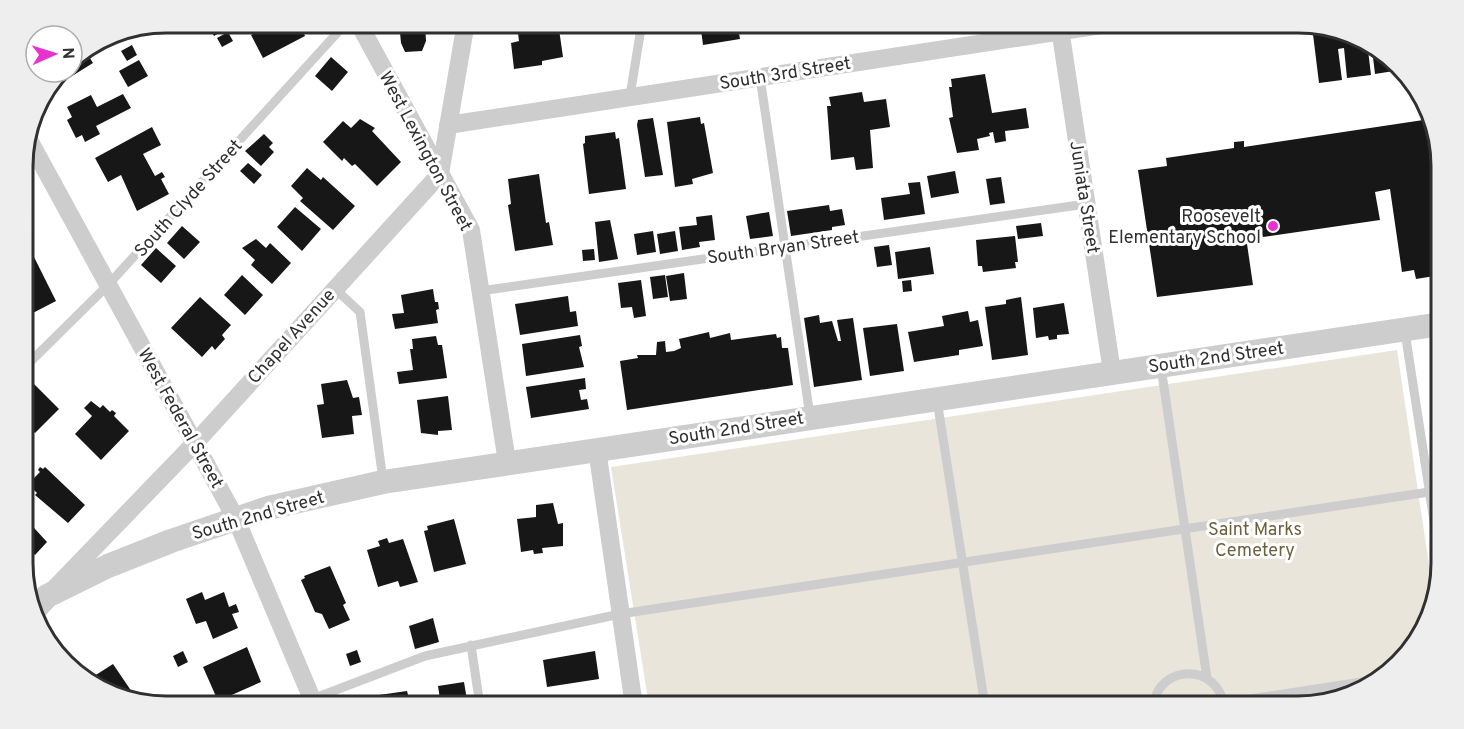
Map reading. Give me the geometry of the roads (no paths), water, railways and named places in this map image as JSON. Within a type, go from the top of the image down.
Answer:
[{"type":"street","name":"West Lexington Street","points":[[364,33],[471,230],[507,462]]},
{"type":"street","points":[[440,174],[464,33]]},
{"type":"street","name":"South 3rd Street","points":[[448,124],[760,77],[1023,33]]},
{"type":"street","name":"Juniata Street","points":[[1060,33],[1112,372]]},
{"type":"street","name":"West Federal Street","points":[[34,150],[236,519],[311,696]]},
{"type":"street","name":"Chapel Avenue","points":[[41,603],[195,443],[440,174]]},
{"type":"street","name":"South 2nd Street","points":[[41,603],[119,562],[236,519],[268,508],[383,482],[810,416],[1431,325]]},
{"type":"street","points":[[597,449],[632,696]]},
{"type":"lane","name":"South Clyde Street","points":[[33,359],[108,285],[337,33]]},
{"type":"lane","points":[[630,96],[640,33]]},
{"type":"lane","points":[[760,77],[810,416]]},
{"type":"lane","name":"South Bryan Street","points":[[480,291],[1086,204]]},
{"type":"lane","points":[[334,288],[360,312],[383,482]]},
{"type":"lane","points":[[1405,329],[1431,499]]},
{"type":"lane","points":[[1160,365],[1207,678]]},
{"type":"lane","points":[[937,398],[983,696]]},
{"type":"lane","points":[[328,696],[425,656],[620,614],[1430,492]]},
{"type":"lane","points":[[471,645],[479,696]]},
{"type":"lane","points":[[1155,696],[1173,676],[1184,672],[1196,673],[1207,678],[1216,686],[1220,696]]},
{"type":"lane","points":[[1274,696],[1354,683]]},
{"type":"place","name":"Roosevelt Elementary School","points":[[1273,226]]},
{"type":"park label","name":"Saint Marks Cemetery","points":[[1255,539]]}]
